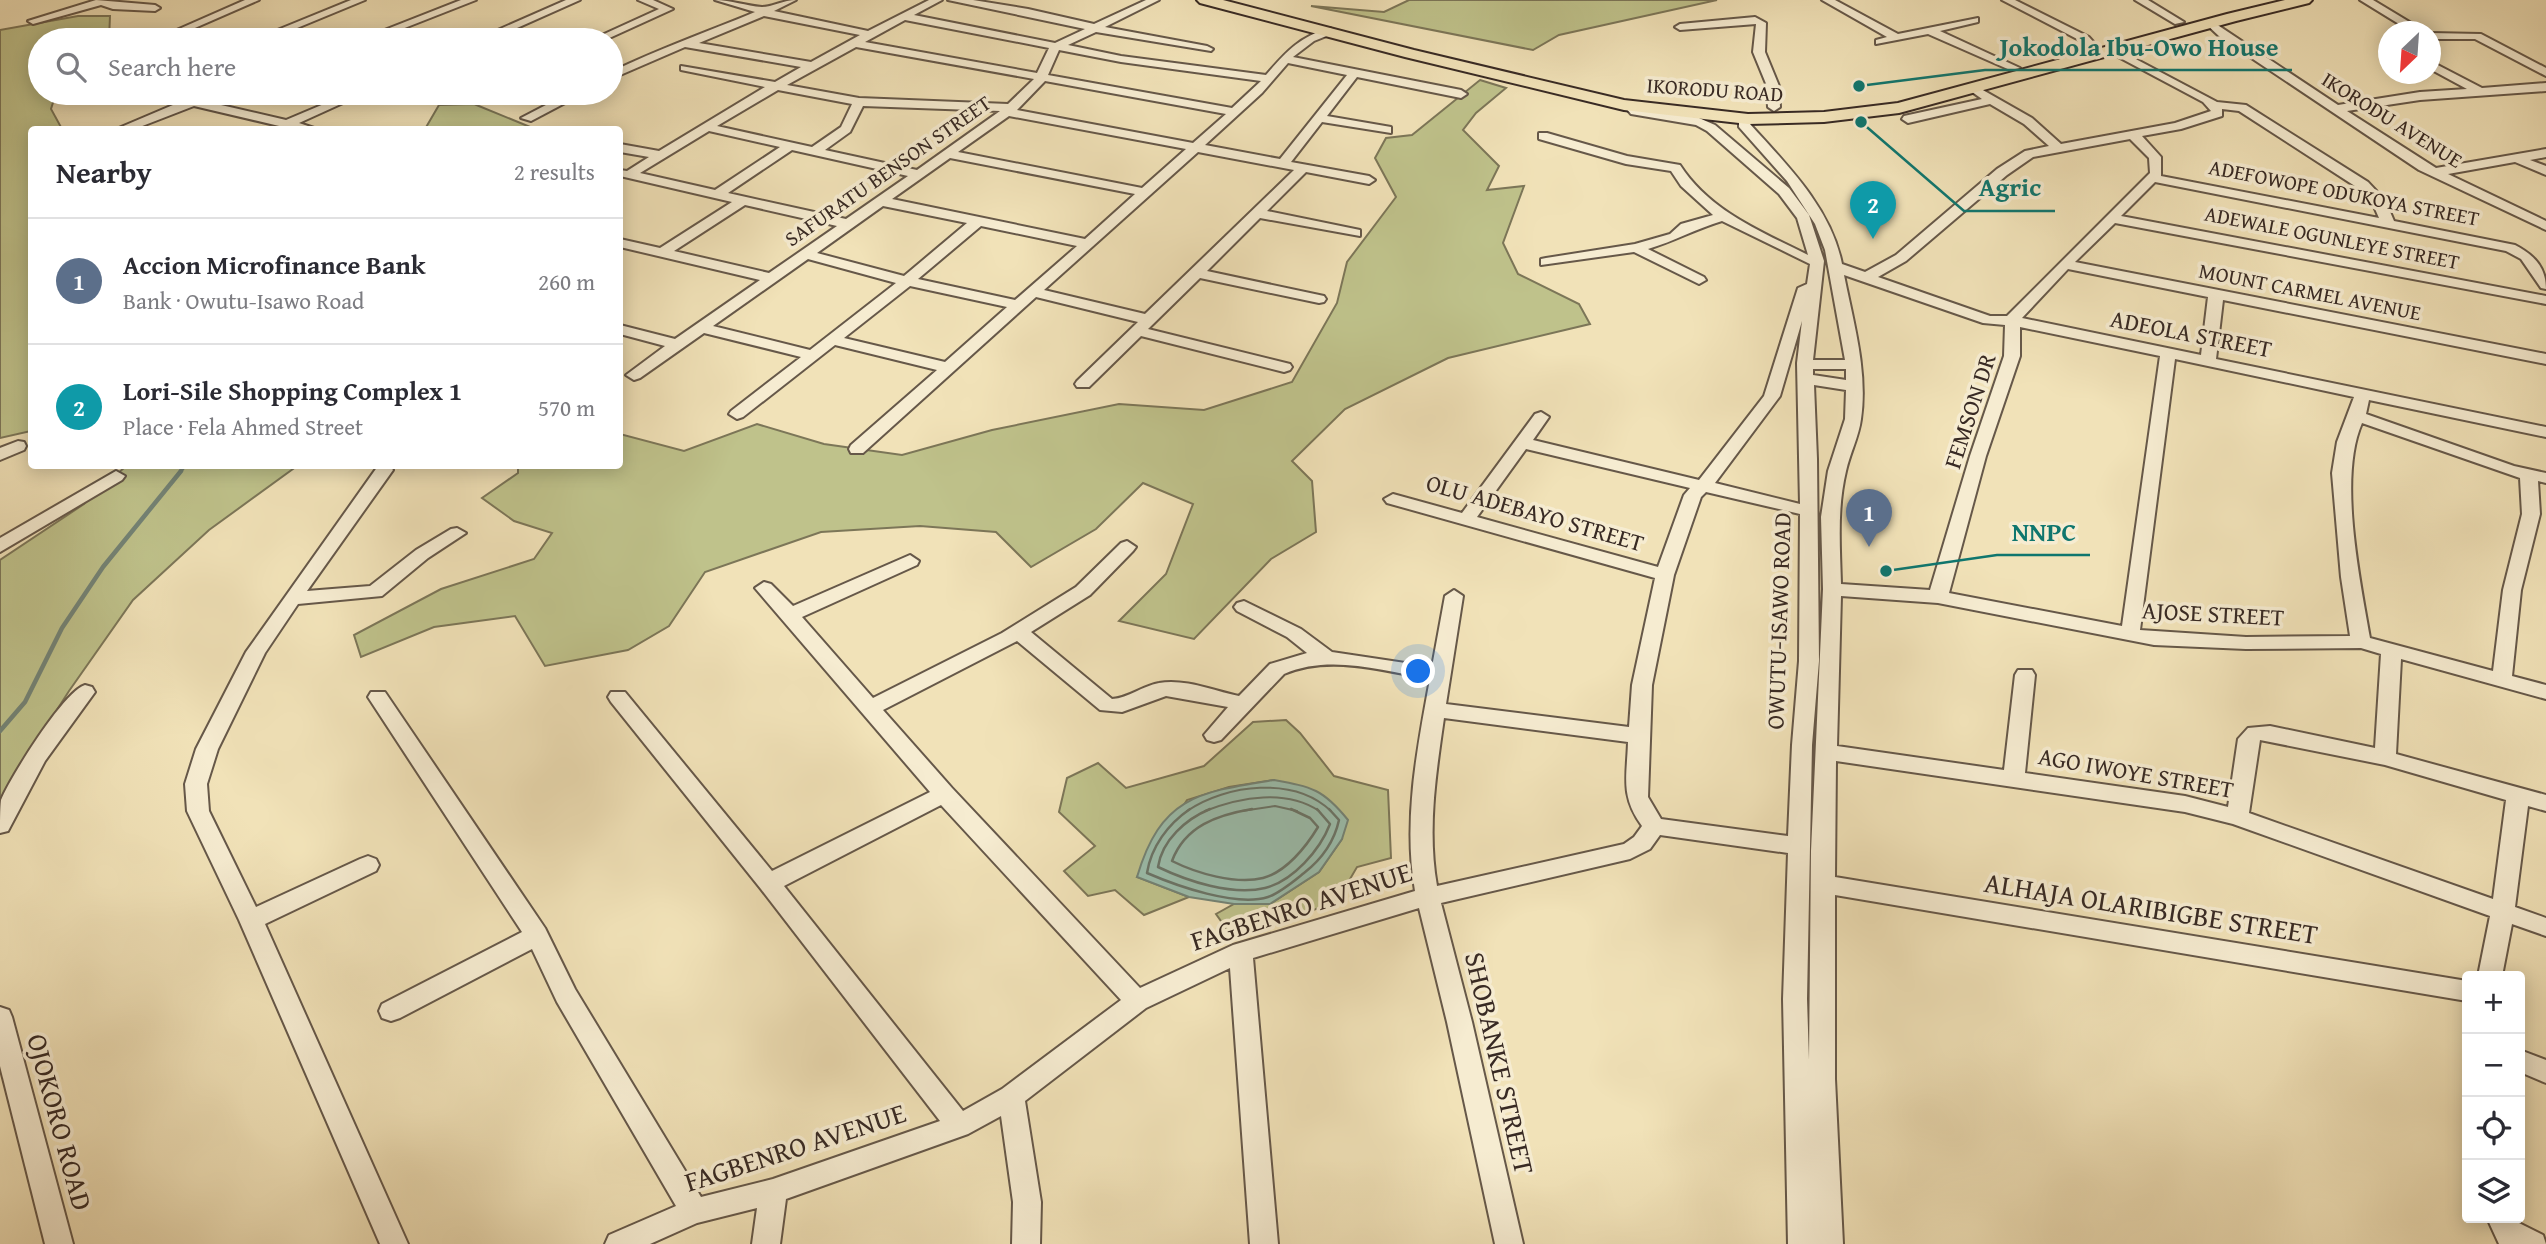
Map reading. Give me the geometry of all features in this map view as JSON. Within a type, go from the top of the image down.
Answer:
[{"type":"highway","name":"IKORODU ROAD","points":[[1205,0],[1411,54],[1630,106]]},
{"type":"highway","name":"IKORODU ROAD","points":[[1241,0],[1331,18],[1642,92],[1713,117],[1887,99],[2092,47],[2304,0]]},
{"type":"highway","name":"IKORODU ROAD","points":[[1761,113],[1881,111],[1974,89],[2113,50],[2195,24],[2258,0]]},
{"type":"street","points":[[187,28],[254,0]]},
{"type":"street","points":[[289,28],[360,0]]},
{"type":"street","points":[[397,28],[471,0]]},
{"type":"street","points":[[509,28],[575,0]]},
{"type":"street","points":[[623,28],[668,9],[643,0]]},
{"type":"street","points":[[720,0],[869,34]]},
{"type":"street","points":[[623,70],[669,48],[686,44],[791,0]]},
{"type":"street","points":[[624,174],[869,34],[937,0]]},
{"type":"street","points":[[953,0],[1028,12],[1094,29],[1207,49]]},
{"type":"street","points":[[1055,47],[1154,0]]},
{"type":"street","points":[[1827,0],[1897,38]]},
{"type":"street","points":[[2007,0],[2085,39],[2092,47]]},
{"type":"street","name":"IKORODU AVENUE","points":[[2140,0],[2224,35],[2434,172],[2546,226]]},
{"type":"street","points":[[2365,0],[2402,21]]},
{"type":"street","points":[[33,21],[104,1],[113,6],[155,8]]},
{"type":"street","points":[[903,16],[1055,47],[1200,72],[1269,79]]},
{"type":"street","points":[[1681,27],[1755,20],[1761,23],[1759,52],[1773,86],[1761,113]]},
{"type":"street","points":[[1880,42],[1974,20]]},
{"type":"street","points":[[857,449],[1235,112],[1307,38],[1330,31]]},
{"type":"street","points":[[1931,31],[2014,68]]},
{"type":"street","points":[[2441,36],[2477,36],[2546,73]]},
{"type":"street","points":[[854,43],[1235,112]]},
{"type":"street","points":[[686,44],[813,66]]},
{"type":"street","name":"SAFURATU BENSON STREET","points":[[634,375],[1010,110],[1042,78],[1055,47]]},
{"type":"street","points":[[2113,50],[2214,105],[2242,108],[2363,185],[2378,200],[2388,223]]},
{"type":"street","points":[[1284,59],[1461,94]]},
{"type":"street","points":[[685,68],[859,103],[1010,110],[1369,180]]},
{"type":"street","points":[[2441,70],[2482,93]]},
{"type":"street","points":[[1283,164],[1355,72]]},
{"type":"street","points":[[2336,109],[2420,96],[2546,86]]},
{"type":"street","points":[[1974,89],[2028,121],[2057,147]]},
{"type":"street","points":[[1908,119],[1991,100]]},
{"type":"street","points":[[813,152],[846,129],[859,103]]},
{"type":"street","points":[[130,126],[184,105]]},
{"type":"street","points":[[211,105],[300,126]]},
{"type":"street","points":[[289,123],[331,105]]},
{"type":"street","points":[[527,118],[554,105]]},
{"type":"street","points":[[1870,276],[1901,258],[2017,160],[2039,150],[2134,135],[2213,116],[2218,113],[2214,105]]},
{"type":"street","name":"OWUTU-ISAWO ROAD","points":[[1630,106],[1635,111],[1699,122],[1713,117],[1784,191],[1804,218],[1854,364],[1853,419],[1837,471],[1830,517],[1832,590],[1822,851],[1822,1079],[1829,1244]]},
{"type":"street","name":"OWUTU-ISAWO ROAD","points":[[1761,113],[1743,124],[1792,179],[1822,224],[1830,242],[1819,262],[1805,371],[1802,509],[1809,661],[1798,846],[1794,999],[1802,1244]]},
{"type":"street","points":[[1713,117],[1721,129],[1739,130],[1776,161]]},
{"type":"street","points":[[1319,118],[1387,130]]},
{"type":"street","points":[[705,127],[918,174]]},
{"type":"street","points":[[2013,321],[2019,306],[2067,265],[2152,178],[2157,170],[2155,157],[2134,135]]},
{"type":"street","name":"ADEOLA STREET","points":[[1543,136],[1626,160],[1675,168],[1693,191],[1724,216],[1819,262],[1870,276],[1978,317],[2013,321],[2208,360],[2546,432]]},
{"type":"street","points":[[716,195],[790,146]]},
{"type":"street","points":[[623,149],[658,155]]},
{"type":"street","points":[[2434,172],[2546,153]]},
{"type":"street","points":[[948,154],[1143,192]]},
{"type":"street","points":[[2518,159],[2546,171]]},
{"type":"street","points":[[1083,384],[1303,168]]},
{"type":"street","points":[[624,174],[848,224]]},
{"type":"street","name":"ADEFOWOPE ODUKOYA STREET","points":[[2152,178],[2490,243],[2526,256],[2546,285]]},
{"type":"street","points":[[662,253],[741,201]]},
{"type":"street","points":[[880,201],[1085,243]]},
{"type":"street","points":[[1256,213],[1355,233]]},
{"type":"street","points":[[1546,262],[1636,248],[1675,237],[1686,227],[1724,216]]},
{"type":"street","name":"ADEWALE OGUNLEYE STREET","points":[[2111,218],[2546,300]]},
{"type":"street","points":[[737,414],[907,281],[979,220]]},
{"type":"street","points":[[623,244],[772,278]]},
{"type":"street","points":[[1636,248],[1699,279]]},
{"type":"street","points":[[805,254],[907,281],[1017,305]]},
{"type":"street","points":[[1798,846],[1654,825],[1640,807],[1637,797],[1639,736],[1642,685],[1665,575],[1688,503],[1767,406],[1809,275],[1819,262]]},
{"type":"street","name":"MOUNT CARMEL AVENUE","points":[[2067,265],[2546,359]]},
{"type":"street","points":[[1198,273],[1319,299]]},
{"type":"street","points":[[1032,292],[1284,367]]},
{"type":"street","points":[[2208,360],[2216,295]]},
{"type":"street","name":"FEMSON DR","points":[[1938,597],[1978,456],[2012,356],[2013,321]]},
{"type":"street","points":[[702,328],[813,355]]},
{"type":"street","points":[[623,330],[678,345]]},
{"type":"street","points":[[832,340],[946,367]]},
{"type":"street","points":[[1524,443],[1802,509],[1800,348],[1787,340]]},
{"type":"street","points":[[2130,635],[2168,353]]},
{"type":"street","points":[[1805,371],[1823,366],[1854,364]]},
{"type":"street","points":[[1805,371],[1854,386]]},
{"type":"street","points":[[2361,642],[2350,577],[2341,481],[2345,442],[2357,416],[2363,393]]},
{"type":"street","points":[[2357,416],[2538,477],[2512,590],[2502,679]]},
{"type":"street","points":[[1466,519],[1541,417]]},
{"type":"street","points":[[0,455],[18,446]]},
{"type":"street","points":[[384,470],[292,598],[241,681],[207,748],[196,784],[198,811],[250,920],[394,1244]]},
{"type":"street","points":[[0,546],[116,476]]},
{"type":"street","name":"OLU ADEBAYO STREET","points":[[1393,499],[1665,575]]},
{"type":"street","points":[[292,598],[375,592],[422,554],[457,533]]},
{"type":"street","points":[[871,708],[1018,631],[1083,591],[1127,547]]},
{"type":"street","points":[[790,615],[910,561]]},
{"type":"street","points":[[764,588],[944,794],[1137,1001]]},
{"type":"street","name":"AJOSE STREET","points":[[1832,590],[1938,597],[2130,635],[2174,641],[2361,642],[2546,692]]},
{"type":"street","name":"SHOBANKE STREET","points":[[1454,596],[1430,747],[1421,839],[1427,897],[1468,1056],[1509,1244]]},
{"type":"street","points":[[1244,607],[1294,632],[1326,657]]},
{"type":"street","points":[[1018,631],[1107,705],[1130,705],[1160,690],[1245,704]]},
{"type":"street","points":[[2385,758],[2391,691],[2391,651]]},
{"type":"street","points":[[1214,735],[1289,662],[1326,657],[1442,675]]},
{"type":"street","points":[[2014,778],[2025,675]]},
{"type":"street","points":[[0,825],[14,796],[63,716],[85,692]]},
{"type":"street","points":[[378,697],[537,935],[566,995],[694,1211]]},
{"type":"street","points":[[618,697],[769,883],[959,1126]]},
{"type":"street","points":[[1437,710],[1639,736]]},
{"type":"street","points":[[2238,817],[2248,739],[2255,733],[2270,733],[2385,758],[2546,803]]},
{"type":"street","name":"AGO IWOYE STREET","points":[[1826,751],[2185,804],[2238,817],[2546,927]]},
{"type":"street","points":[[769,883],[944,794]]},
{"type":"street","points":[[2491,971],[2503,911],[2518,795]]},
{"type":"street","name":"FAGBENRO AVENUE","points":[[619,1244],[694,1211],[773,1191],[959,1126],[1011,1097],[1137,1001],[1241,952],[1427,897],[1630,851],[1642,843],[1654,825]]},
{"type":"street","points":[[250,920],[368,865]]},
{"type":"street","name":"ALHAJA OLARIBIGBE STREET","points":[[1824,884],[2462,990]]},
{"type":"street","points":[[391,1011],[537,935]]},
{"type":"street","points":[[1241,952],[1264,1244]]},
{"type":"street","name":"OJOKORO ROAD","points":[[0,1017],[60,1244]]},
{"type":"street","points":[[2525,1063],[2546,1072]]},
{"type":"street","points":[[1011,1097],[1027,1202],[1026,1244]]},
{"type":"street","points":[[766,1244],[773,1191]]},
{"type":"green space","points":[[1409,0],[1717,0],[1559,35],[1533,50],[1311,6],[1384,12]]},
{"type":"green space","points":[[78,16],[110,16],[110,28],[28,28],[28,105],[52,105],[51,109],[60,126],[28,126],[28,432],[0,438],[0,30]]},
{"type":"green space","points":[[1480,80],[1506,88],[1476,113],[1463,130],[1499,166],[1487,190],[1524,186],[1503,243],[1518,274],[1579,304],[1590,324],[1448,358],[1345,409],[1292,461],[1312,481],[1316,532],[1271,559],[1194,639],[1119,621],[1166,574],[1193,504],[1143,483],[1096,529],[1031,567],[996,532],[920,526],[821,532],[705,572],[669,626],[628,650],[545,666],[515,616],[434,627],[361,657],[354,635],[441,589],[534,559],[552,533],[514,521],[482,498],[518,473],[518,469],[623,469],[623,435],[684,451],[757,424],[824,444],[902,455],[992,430],[1119,404],[1204,410],[1292,382],[1337,303],[1347,262],[1396,197],[1375,158],[1386,138],[1412,135]]},
{"type":"green space","points":[[439,105],[476,105],[528,126],[427,126]]},
{"type":"green space","points":[[123,469],[293,469],[209,530],[133,600],[69,691],[0,799],[0,560],[84,504]]},
{"type":"green space","points":[[1286,720],[1300,733],[1334,776],[1388,790],[1391,858],[1357,867],[1336,903],[1231,935],[1216,914],[1234,904],[1270,904],[1319,872],[1342,839],[1274,780],[1229,787],[1187,800],[1137,877],[1189,897],[1144,915],[1115,890],[1088,896],[1064,871],[1095,846],[1059,812],[1067,778],[1098,763],[1126,788],[1204,766],[1253,722]]},
{"type":"water","points":[[1274,780],[1316,791],[1348,820],[1342,839],[1319,872],[1270,904],[1234,904],[1189,897],[1137,877],[1158,829],[1171,814],[1186,803],[1224,789]]},
{"type":"waterway","points":[[0,731],[25,702],[62,628],[103,567],[181,471]]},
{"type":"place","name":"Jokodola Ibu-Owo House","points":[[1859,86]]},
{"type":"place","name":"Agric","points":[[1861,122]]},
{"type":"place","name":"Lori-Sile Shopping Complex 1","points":[[1873,239]]},
{"type":"place","name":"Accion Microfinance Bank","points":[[1869,547]]},
{"type":"place","name":"NNPC","points":[[1886,571]]}]
